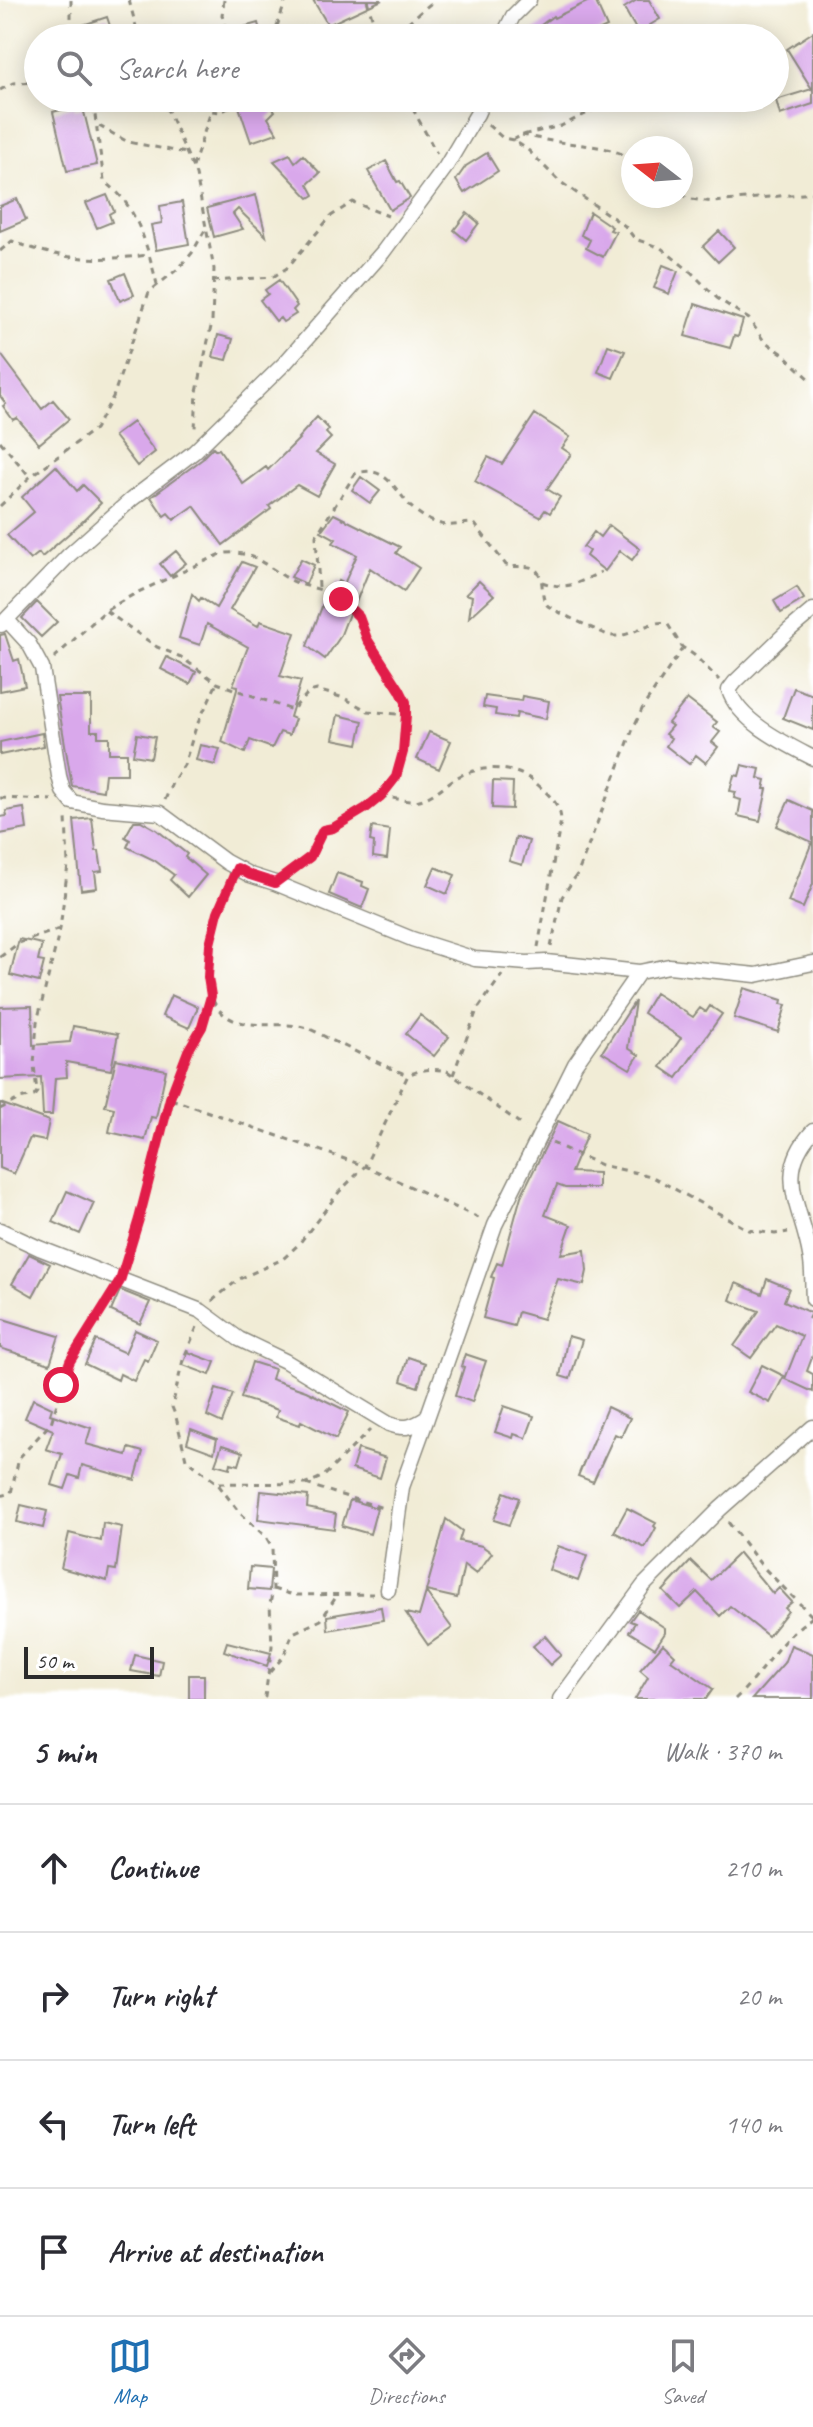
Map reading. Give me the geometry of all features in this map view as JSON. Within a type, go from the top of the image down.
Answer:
[{"type":"street","points":[[509,24],[529,0]]},
{"type":"street","points":[[477,114],[445,168],[383,252],[285,363],[194,452],[132,499],[69,555],[4,623],[29,644],[42,668],[63,791],[68,802],[160,813],[250,875],[412,939],[475,959],[639,972],[669,966],[756,975],[813,963]]},
{"type":"street","points":[[813,610],[729,690],[738,705],[768,735],[813,758]]},
{"type":"street","points":[[388,1590],[402,1487],[495,1225],[575,1064],[639,972]]},
{"type":"street","points":[[813,1131],[795,1157],[792,1178],[795,1203],[811,1256],[813,1299]]},
{"type":"street","points":[[0,1230],[120,1281],[201,1311],[239,1339],[285,1361],[389,1424],[411,1428],[427,1418]]},
{"type":"street","points":[[560,1699],[644,1585],[720,1509],[813,1427]]},
{"type":"path","points":[[71,0],[71,24]]},
{"type":"path","points":[[129,0],[135,24]]},
{"type":"path","points":[[224,0],[224,24]]},
{"type":"path","points":[[278,24],[286,0]]},
{"type":"path","points":[[367,0],[374,24]]},
{"type":"path","points":[[406,24],[435,0]]},
{"type":"path","points":[[0,90],[13,83],[24,83]]},
{"type":"path","points":[[93,112],[98,125],[104,181],[116,190],[142,229],[157,284]]},
{"type":"path","points":[[168,112],[193,167],[214,269],[212,322],[197,392],[194,452]]},
{"type":"path","points":[[193,167],[211,112]]},
{"type":"path","points":[[415,112],[445,168]]},
{"type":"path","points":[[513,140],[561,126],[590,112]]},
{"type":"path","points":[[477,114],[503,138],[527,149],[559,181],[625,226],[635,239],[661,248],[717,298],[749,319],[764,341],[813,382]]},
{"type":"path","points":[[98,125],[128,142],[186,153]]},
{"type":"path","points":[[522,135],[621,152]]},
{"type":"path","points":[[693,199],[713,202],[813,193]]},
{"type":"path","points":[[213,281],[273,277],[287,268],[331,216],[353,202],[388,217]]},
{"type":"path","points":[[0,506],[30,477],[95,429],[113,397],[146,298],[157,284],[179,268],[205,230]]},
{"type":"path","points":[[0,251],[12,241],[77,259],[104,260],[149,255]]},
{"type":"path","points":[[0,441],[30,477]]},
{"type":"path","points":[[319,587],[316,536],[355,474],[364,470],[381,475],[398,488],[410,505],[436,523],[456,527],[474,523],[506,565],[514,569],[529,567],[536,571],[547,605],[557,612],[613,636],[624,636],[660,621],[667,623],[682,647],[729,690]]},
{"type":"path","points":[[42,668],[105,611],[136,593],[221,554],[234,551],[248,554],[303,586],[319,587],[341,599],[359,617],[367,639],[406,702],[403,752],[396,777],[381,796],[336,826],[323,830],[310,857],[275,883]]},
{"type":"path","points":[[542,582],[569,587],[601,572]]},
{"type":"path","points":[[105,611],[157,647],[181,657],[217,683],[292,710],[309,692],[317,690],[344,698],[368,711],[406,715]]},
{"type":"path","points":[[540,962],[562,897],[578,873],[633,729],[643,707],[682,647]]},
{"type":"path","points":[[160,813],[172,783],[184,765],[196,727],[217,683]]},
{"type":"path","points":[[381,796],[413,801],[427,797],[459,776],[510,769],[527,775],[552,798],[560,810],[561,820],[546,898],[540,962]]},
{"type":"path","points":[[0,798],[68,802],[68,865],[60,929],[37,1022],[34,1065],[37,1092],[0,1109]]},
{"type":"path","points":[[237,868],[218,912],[210,944],[208,977],[211,996],[217,1007],[232,1019],[256,1026],[304,1027],[408,1075]]},
{"type":"path","points":[[0,957],[19,943],[60,929]]},
{"type":"path","points":[[453,1075],[477,1010],[511,962]]},
{"type":"path","points":[[0,1496],[11,1493],[19,1458],[51,1423],[70,1361],[120,1281],[170,1098],[188,1051],[202,1027],[211,996]]},
{"type":"path","points":[[263,1699],[272,1646],[272,1547],[217,1483],[186,1459],[172,1407],[183,1360],[196,1334],[201,1311],[239,1279],[283,1259],[299,1244],[339,1192],[365,1166],[408,1075],[435,1068],[453,1075],[539,1137],[601,1165],[651,1176],[749,1230],[775,1234],[804,1230]]},
{"type":"path","points":[[170,1098],[365,1166],[495,1225]]},
{"type":"path","points":[[306,1484],[324,1476],[369,1430],[389,1424]]},
{"type":"path","points":[[217,1483],[306,1484],[397,1512]]},
{"type":"path","points":[[720,1509],[762,1566],[813,1617],[786,1637],[749,1686],[735,1699]]},
{"type":"path","points":[[273,1589],[293,1595],[378,1594],[388,1590]]},
{"type":"path","points":[[268,1675],[283,1657],[293,1633],[321,1620],[337,1595]]},
{"type":"building","points":[[313,0],[382,0],[330,24]]},
{"type":"building","points":[[595,0],[606,24],[542,24]]},
{"type":"building","points":[[637,0],[649,0],[660,19],[652,24],[633,24],[624,8]]},
{"type":"building","points":[[107,17],[109,24],[86,24]]},
{"type":"building","points":[[813,32],[813,104],[789,112],[789,96],[812,89],[789,48]]},
{"type":"building","points":[[53,112],[84,112],[97,165],[67,171]]},
{"type":"building","points":[[241,112],[274,112],[268,118],[277,133],[251,142]]},
{"type":"building","points":[[487,153],[498,171],[464,193],[456,180],[466,166]]},
{"type":"building","points":[[290,154],[295,162],[303,155],[320,173],[308,184],[314,195],[309,198],[274,161]]},
{"type":"building","points":[[386,161],[410,198],[390,210],[368,171]]},
{"type":"building","points":[[107,195],[114,211],[109,214],[112,222],[97,228],[86,203]]},
{"type":"building","points":[[256,195],[266,236],[238,209],[233,214],[243,229],[214,237],[207,208]]},
{"type":"building","points":[[17,199],[26,220],[0,231],[0,206]]},
{"type":"building","points":[[182,202],[189,244],[156,250],[151,225],[162,223],[160,206]]},
{"type":"building","points":[[590,212],[616,232],[603,257],[586,248],[590,240],[581,235]]},
{"type":"building","points":[[467,213],[479,223],[466,240],[454,230]]},
{"type":"building","points":[[719,231],[734,247],[718,262],[703,246]]},
{"type":"building","points":[[663,265],[678,271],[669,294],[654,288]]},
{"type":"building","points":[[125,273],[134,295],[120,301],[111,279]]},
{"type":"building","points":[[279,280],[297,306],[293,310],[296,314],[283,322],[280,318],[276,321],[260,300],[268,294],[265,290]]},
{"type":"building","points":[[695,304],[743,320],[738,337],[734,336],[730,348],[685,336]]},
{"type":"building","points":[[218,335],[233,339],[227,360],[213,357]]},
{"type":"building","points":[[608,345],[625,351],[613,378],[598,372]]},
{"type":"building","points":[[0,353],[42,409],[53,400],[69,419],[39,444],[3,406],[6,404],[0,396]]},
{"type":"building","points":[[535,414],[570,437],[562,448],[571,454],[547,489],[560,497],[550,513],[545,510],[540,517],[475,481],[488,457],[502,464]]},
{"type":"building","points":[[317,417],[329,429],[326,433],[331,438],[316,453],[335,464],[317,496],[297,485],[223,545],[194,506],[174,520],[168,513],[164,516],[151,497],[204,458],[213,447],[219,449],[243,484],[266,467],[268,470]]},
{"type":"building","points":[[133,422],[155,452],[137,466],[114,436]]},
{"type":"building","points":[[56,466],[77,491],[83,485],[101,503],[42,557],[39,553],[30,560],[7,535],[34,512],[22,497]]},
{"type":"building","points":[[361,477],[380,491],[370,503],[352,490]]},
{"type":"building","points":[[334,514],[400,547],[396,553],[419,568],[404,591],[370,568],[340,637],[325,659],[307,646],[323,604],[328,606],[338,581],[344,584],[357,555],[333,543],[336,539],[321,531]]},
{"type":"building","points":[[609,525],[640,549],[632,560],[620,551],[605,571],[586,556],[589,551],[583,547],[594,532],[600,537]]},
{"type":"building","points":[[176,551],[186,563],[170,576],[160,564]]},
{"type":"building","points":[[301,559],[314,565],[306,584],[291,577]]},
{"type":"building","points":[[242,562],[255,567],[230,610],[258,626],[260,621],[295,633],[280,676],[301,681],[290,717],[295,719],[289,735],[280,732],[272,748],[250,740],[245,753],[222,742],[238,686],[233,685],[248,647],[207,624],[200,645],[179,638],[192,594],[199,601],[201,598],[216,608]]},
{"type":"building","points":[[479,581],[494,595],[469,618],[472,596],[466,594]]},
{"type":"building","points":[[797,587],[804,599],[781,613],[774,601]]},
{"type":"building","points":[[37,602],[57,622],[41,637],[22,618]]},
{"type":"building","points":[[5,634],[14,661],[19,659],[25,686],[0,691],[0,635]]},
{"type":"building","points":[[167,657],[196,672],[190,684],[161,669]]},
{"type":"building","points":[[794,688],[813,695],[813,730],[783,718]]},
{"type":"building","points":[[485,696],[521,701],[522,696],[549,701],[546,719],[517,713],[516,718],[495,715],[496,709],[483,707]]},
{"type":"building","points":[[57,697],[91,697],[91,731],[98,731],[98,737],[109,737],[109,753],[127,753],[127,774],[105,774],[103,791],[72,786]]},
{"type":"building","points":[[687,699],[717,722],[713,727],[720,732],[712,742],[718,747],[706,763],[696,755],[689,764],[666,746],[671,738],[665,734],[672,726],[668,723]]},
{"type":"building","points":[[338,715],[363,721],[358,744],[333,739]]},
{"type":"building","points":[[429,732],[451,741],[439,769],[417,759]]},
{"type":"building","points":[[42,733],[44,746],[0,755],[0,742]]},
{"type":"building","points":[[137,734],[155,737],[151,758],[133,755]]},
{"type":"building","points":[[200,745],[220,749],[215,765],[196,760]]},
{"type":"building","points":[[742,765],[760,769],[758,778],[766,780],[760,821],[738,816],[741,800],[734,798],[736,792],[730,791],[734,775],[739,776]]},
{"type":"building","points":[[493,781],[513,782],[512,809],[492,808]]},
{"type":"building","points":[[789,800],[813,811],[813,884],[803,908],[788,902],[812,842],[777,826]]},
{"type":"building","points":[[24,808],[27,829],[0,834],[0,817],[7,816],[6,811]]},
{"type":"building","points":[[92,818],[102,871],[95,872],[97,888],[81,890],[74,820]]},
{"type":"building","points":[[134,821],[141,821],[157,830],[187,854],[185,857],[206,875],[188,897],[170,880],[174,875],[154,860],[127,847],[130,840],[125,837]]},
{"type":"building","points":[[372,827],[390,830],[387,859],[373,857],[374,842],[370,841]]},
{"type":"building","points":[[516,837],[529,841],[522,865],[509,861]]},
{"type":"building","points":[[435,867],[455,875],[447,894],[427,885]]},
{"type":"building","points":[[337,873],[363,882],[362,886],[369,889],[362,908],[329,894]]},
{"type":"building","points":[[19,939],[42,944],[38,961],[44,962],[39,982],[10,975]]},
{"type":"building","points":[[744,988],[782,1000],[781,1004],[786,1005],[778,1032],[734,1018]]},
{"type":"building","points":[[655,993],[693,1017],[700,1008],[706,1012],[710,1006],[722,1014],[677,1078],[661,1067],[681,1038],[643,1013]]},
{"type":"building","points":[[171,995],[198,1007],[189,1028],[162,1016]]},
{"type":"building","points":[[635,1001],[628,1048],[639,1055],[630,1069],[602,1052]]},
{"type":"building","points":[[32,1006],[33,1045],[70,1042],[73,1026],[118,1034],[111,1070],[66,1062],[67,1077],[55,1078],[52,1115],[43,1115],[41,1077],[0,1079],[0,1007]]},
{"type":"building","points":[[420,1015],[449,1037],[434,1056],[406,1034]]},
{"type":"building","points":[[116,1059],[166,1070],[156,1118],[151,1117],[145,1140],[109,1132],[114,1108],[105,1106]]},
{"type":"building","points":[[0,1103],[49,1121],[45,1141],[30,1138],[14,1174],[0,1168]]},
{"type":"building","points":[[558,1121],[587,1134],[571,1172],[598,1173],[598,1188],[565,1188],[557,1185],[545,1215],[571,1225],[561,1254],[585,1250],[587,1271],[584,1285],[558,1279],[543,1319],[518,1312],[514,1326],[483,1318],[494,1278],[491,1277],[497,1263],[502,1265],[521,1196]]},
{"type":"building","points":[[67,1191],[94,1203],[80,1234],[53,1222]]},
{"type":"building","points":[[29,1254],[50,1264],[33,1296],[12,1284]]},
{"type":"building","points":[[767,1279],[789,1288],[784,1301],[811,1313],[808,1319],[813,1311],[813,1355],[807,1371],[813,1374],[813,1392],[785,1379],[802,1336],[776,1324],[751,1358],[734,1346],[759,1311],[730,1300],[736,1283],[762,1294]]},
{"type":"building","points":[[120,1290],[150,1302],[140,1324],[111,1311]]},
{"type":"building","points":[[0,1318],[59,1336],[50,1364],[0,1348]]},
{"type":"building","points":[[135,1330],[157,1340],[148,1361],[144,1359],[134,1381],[120,1374],[118,1380],[85,1364],[96,1340],[125,1353]]},
{"type":"building","points":[[568,1336],[582,1340],[570,1379],[560,1376]]},
{"type":"building","points":[[188,1352],[215,1362],[210,1375],[183,1365]]},
{"type":"building","points":[[465,1354],[486,1361],[472,1402],[455,1396]]},
{"type":"building","points":[[408,1357],[425,1363],[418,1387],[401,1381]]},
{"type":"building","points":[[252,1362],[274,1369],[271,1379],[306,1391],[349,1412],[336,1439],[301,1421],[300,1425],[276,1417],[278,1410],[241,1398]]},
{"type":"building","points":[[762,1365],[784,1376],[770,1403],[748,1392]]},
{"type":"building","points":[[216,1389],[233,1394],[222,1423],[207,1416]]},
{"type":"building","points":[[33,1399],[52,1408],[50,1414],[91,1428],[86,1444],[127,1455],[129,1448],[143,1452],[135,1480],[82,1465],[79,1478],[70,1475],[65,1489],[52,1485],[62,1454],[46,1449],[53,1430],[25,1418]]},
{"type":"building","points":[[504,1406],[534,1416],[526,1438],[514,1434],[513,1438],[495,1432]]},
{"type":"building","points":[[607,1407],[630,1418],[621,1437],[615,1434],[593,1482],[578,1476]]},
{"type":"building","points":[[191,1429],[217,1439],[214,1453],[187,1443]]},
{"type":"building","points":[[222,1445],[243,1452],[239,1465],[231,1463],[230,1468],[215,1464]]},
{"type":"building","points":[[358,1449],[386,1458],[380,1478],[352,1469]]},
{"type":"building","points":[[261,1491],[308,1496],[307,1508],[336,1514],[334,1529],[258,1519]]},
{"type":"building","points":[[504,1492],[519,1498],[509,1525],[494,1520]]},
{"type":"building","points":[[350,1500],[377,1508],[370,1534],[342,1526]]},
{"type":"building","points":[[21,1505],[47,1511],[43,1528],[17,1522]]},
{"type":"building","points":[[627,1508],[656,1523],[645,1548],[614,1532]]},
{"type":"building","points":[[446,1519],[462,1531],[459,1541],[482,1546],[492,1553],[476,1574],[464,1565],[457,1598],[426,1591]]},
{"type":"building","points":[[103,1523],[122,1527],[116,1570],[109,1569],[107,1581],[61,1568],[69,1533],[101,1541]]},
{"type":"building","points":[[558,1546],[587,1556],[578,1581],[549,1570]]},
{"type":"building","points":[[739,1553],[773,1594],[779,1588],[792,1602],[768,1636],[730,1606],[720,1616],[697,1592],[680,1608],[663,1591],[691,1561],[711,1580]]},
{"type":"building","points":[[250,1567],[271,1569],[269,1591],[248,1589]]},
{"type":"building","points":[[426,1592],[452,1628],[428,1645],[406,1613],[419,1616]]},
{"type":"building","points":[[381,1607],[383,1620],[328,1630],[327,1616]]},
{"type":"building","points":[[638,1610],[665,1628],[655,1648],[629,1632],[635,1623],[630,1621]]},
{"type":"building","points":[[545,1636],[561,1655],[550,1665],[533,1646]]},
{"type":"building","points":[[227,1642],[271,1653],[267,1666],[224,1651]]},
{"type":"building","points":[[663,1644],[675,1655],[671,1660],[713,1689],[706,1699],[635,1699],[648,1677],[640,1670]]},
{"type":"building","points":[[791,1645],[813,1654],[813,1699],[752,1699],[784,1663]]},
{"type":"building","points":[[135,1655],[162,1661],[159,1676],[131,1671]]},
{"type":"building","points":[[189,1675],[204,1675],[204,1699],[189,1699]]},
{"type":"route","points":[[61,1385],[87,1331],[120,1281],[170,1098],[188,1051],[202,1027],[211,996],[208,977],[210,944],[218,912],[237,868],[275,883],[310,857],[323,830],[333,828],[366,808],[381,796],[396,777],[403,752],[406,702],[367,639],[359,617],[341,599]]}]
